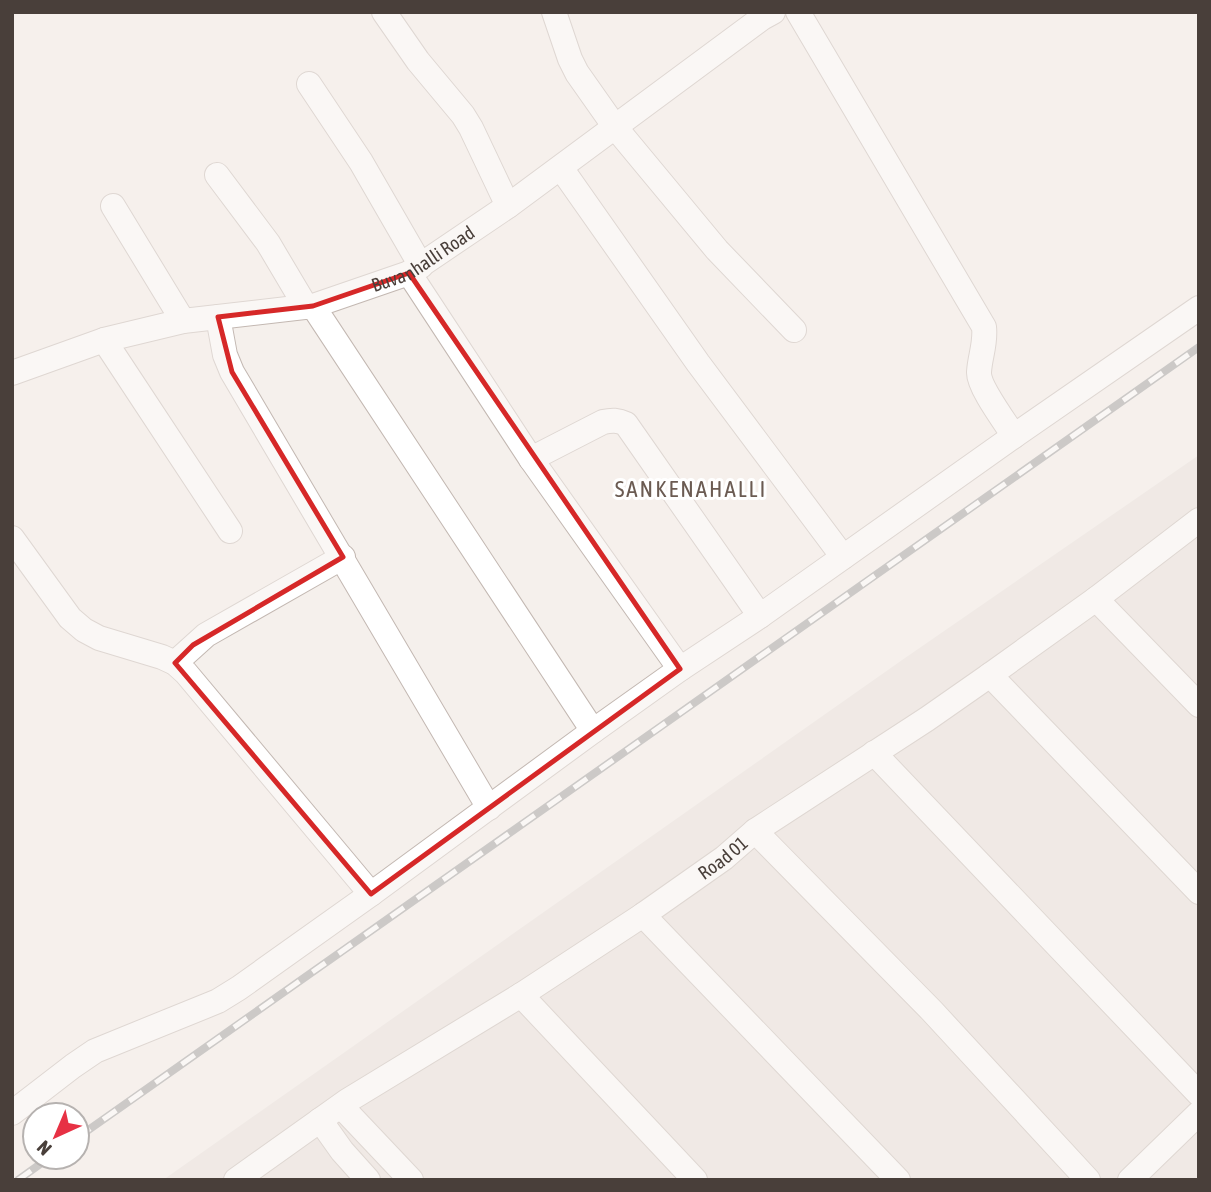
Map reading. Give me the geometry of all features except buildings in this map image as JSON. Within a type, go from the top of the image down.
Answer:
[{"type":"street","points":[[384,12],[418,61],[463,115],[508,206]]},
{"type":"street","points":[[554,12],[570,59],[615,127],[717,250],[794,330]]},
{"type":"street","points":[[798,12],[984,327],[985,340],[978,374],[1014,436]]},
{"type":"street","name":"Buvanhalli Road","points":[[12,373],[104,340],[183,321],[309,307],[415,269],[561,168],[764,14]]},
{"type":"street","points":[[309,85],[361,162],[415,269],[531,459],[680,669]]},
{"type":"street","points":[[561,168],[698,363],[842,557]]},
{"type":"street","points":[[217,175],[268,243],[593,731]]},
{"type":"street","points":[[113,206],[183,321]]},
{"type":"street","points":[[12,1114],[95,1051],[218,1001],[239,988],[680,669],[760,616],[1199,308]]},
{"type":"street","points":[[218,317],[225,355],[232,372],[489,808]]},
{"type":"street","points":[[104,340],[230,531]]},
{"type":"street","points":[[531,459],[603,422],[611,420],[626,424],[760,616]]},
{"type":"street","name":"Road 01","points":[[236,1180],[341,1106],[522,995],[643,915],[724,858],[755,831],[927,719],[1194,531]]},
{"type":"street","points":[[12,538],[70,618],[84,630],[99,638],[162,657],[175,663],[186,673],[372,894]]},
{"type":"street","points":[[175,663],[206,635],[343,557]]},
{"type":"street","points":[[1096,599],[1199,705]]},
{"type":"street","points":[[990,675],[1199,892]]},
{"type":"street","points":[[874,753],[1199,1094]]},
{"type":"street","points":[[755,831],[932,1011],[1088,1180]]},
{"type":"street","points":[[643,915],[898,1180]]},
{"type":"street","points":[[522,995],[695,1180]]},
{"type":"street","points":[[341,1106],[411,1180]]},
{"type":"street","points":[[1130,1180],[1199,1113]]},
{"type":"street","points":[[320,1120],[342,1151],[369,1180]]},
{"type":"highlighted area","points":[[409,273],[680,669],[371,894],[175,663],[193,645],[343,557],[232,372],[218,317],[313,306]]},
{"type":"shaded area","points":[[1199,455],[1199,1180],[163,1180],[905,658]]},
{"type":"railway","points":[[91,1128],[1199,347]]},
{"type":"railway","points":[[18,1180],[31,1171]]},
{"type":"district","name":"SANKENAHALLI","points":[[691,489]]}]
